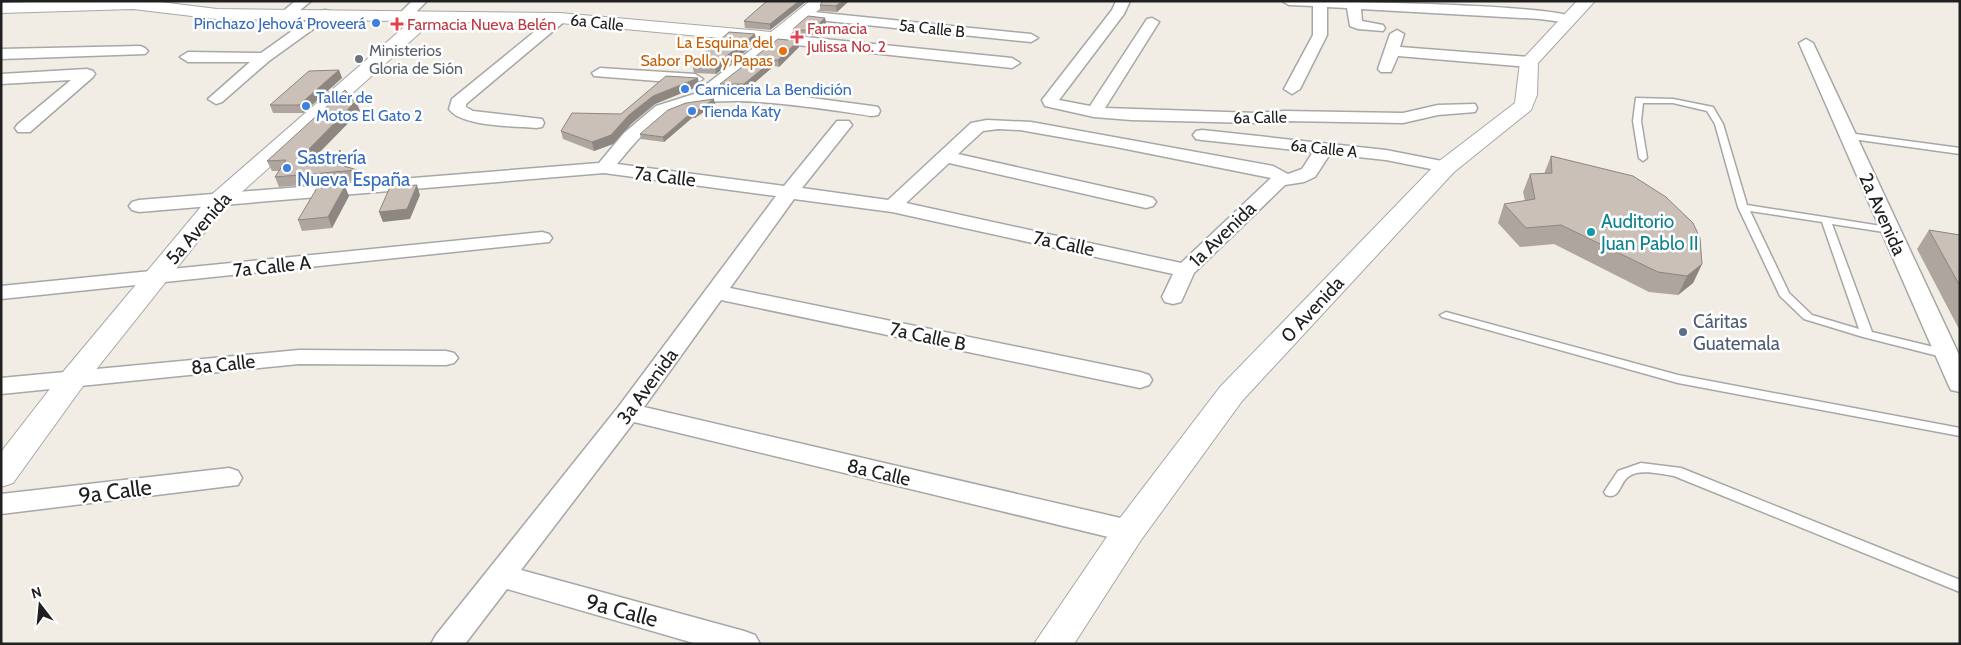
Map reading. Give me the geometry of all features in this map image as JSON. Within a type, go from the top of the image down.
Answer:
[{"type":"street","points":[[287,14],[304,1]]},
{"type":"street","points":[[700,97],[821,1]]},
{"type":"street","name":"6a Calle","points":[[1123,1],[1119,11],[1050,100],[1051,103],[1094,112],[1196,117],[1284,116],[1376,119],[1403,118],[1438,110],[1469,108]]},
{"type":"street","points":[[1290,1],[1540,16],[1579,10]]},
{"type":"street","name":"6a Calle","points":[[1,8],[133,4],[217,14],[405,15],[425,8],[560,18],[775,38],[1012,63]]},
{"type":"street","points":[[1292,89],[1320,35],[1320,4]]},
{"type":"street","points":[[1354,6],[1355,23],[1378,28]]},
{"type":"street","name":"5a Avenida","points":[[1,475],[73,379],[218,201],[425,8]]},
{"type":"street","points":[[1393,52],[1529,62],[1579,10]]},
{"type":"street","points":[[216,99],[264,58],[325,14]]},
{"type":"street","name":"5a Calle B","points":[[804,15],[1031,38]]},
{"type":"street","points":[[536,123],[469,116],[457,109],[458,102],[560,18]]},
{"type":"street","points":[[1094,112],[1152,22]]},
{"type":"street","points":[[1386,69],[1393,52],[1397,34]]},
{"type":"street","name":"2a Avenida","points":[[1806,43],[1954,368]]},
{"type":"street","points":[[1,54],[140,51]]},
{"type":"street","points":[[188,57],[264,58]]},
{"type":"street","name":"0 Avenida","points":[[1053,644],[1130,531],[1231,394],[1446,167],[1524,106],[1529,97],[1527,68],[1529,62]]},
{"type":"street","points":[[600,73],[718,81]]},
{"type":"street","points":[[1,79],[87,74],[24,128]]},
{"type":"street","points":[[604,168],[630,137],[662,110],[680,102],[700,97],[782,99],[872,112]]},
{"type":"street","points":[[892,206],[977,127],[993,124],[1144,145],[1273,172],[1280,175],[1280,179],[1298,180],[1309,174],[1325,148]]},
{"type":"street","name":"3a Avenida","points":[[447,644],[628,412],[790,191],[842,125]]},
{"type":"street","name":"6a Calle A","points":[[1202,135],[1386,155],[1446,167]]},
{"type":"street","points":[[945,157],[1146,202]]},
{"type":"street","name":"7a Calle","points":[[139,206],[604,168],[790,191],[892,206],[1185,270]]},
{"type":"street","name":"1a Avenida","points":[[1174,297],[1185,270],[1280,179]]},
{"type":"street","name":"7a Calle A","points":[[1,293],[542,238]]},
{"type":"street","name":"7a Calle B","points":[[715,292],[1140,380]]},
{"type":"street","name":"8a Calle","points":[[1,386],[300,357],[446,358]]},
{"type":"street","name":"8a Calle","points":[[628,412],[1130,531]]},
{"type":"street","name":"9a Calle","points":[[1,504],[229,478]]},
{"type":"street","name":"9a Calle","points":[[500,576],[744,644]]},
{"type":"lane","points":[[1643,158],[1637,121],[1639,100],[1673,101],[1710,109],[1719,124],[1743,207],[1784,294],[1808,317],[1867,335],[1954,368]]},
{"type":"lane","points":[[1848,136],[1960,151]]},
{"type":"lane","points":[[1743,207],[1890,230]]},
{"type":"lane","points":[[1826,221],[1867,335]]},
{"type":"lane","points":[[1446,315],[1678,380],[1960,432]]},
{"type":"lane","points":[[1611,492],[1623,474],[1641,468],[1676,470],[1960,586]]},
{"type":"building","points":[[767,1],[799,1],[770,24],[744,21]]},
{"type":"building","points":[[823,1],[842,1],[836,6],[820,5]]},
{"type":"building","points":[[808,16],[825,18],[811,31],[793,29]]},
{"type":"building","points":[[729,32],[755,34],[715,65],[692,64]]},
{"type":"building","points":[[778,39],[798,41],[778,60],[773,60],[744,84],[720,84]]},
{"type":"building","points":[[339,70],[299,105],[270,105],[309,71]]},
{"type":"building","points":[[666,76],[698,78],[653,96],[629,115],[611,135],[592,142],[561,131],[572,113],[621,114]]},
{"type":"building","points":[[345,90],[356,101],[305,153],[333,162],[340,150],[344,166],[357,170],[275,177],[286,160],[267,161]]},
{"type":"building","points":[[714,99],[694,113],[691,113],[663,137],[640,134],[668,110],[686,103]]},
{"type":"building","name":"Auditorio Juan Pablo II","points":[[1551,156],[1633,176],[1666,197],[1693,223],[1700,238],[1702,264],[1687,276],[1658,272],[1561,225],[1526,228],[1504,204],[1535,199],[1530,174],[1552,173]]},
{"type":"building","points":[[417,185],[407,209],[379,212],[390,187]]},
{"type":"building","points":[[345,186],[328,217],[298,220],[317,188]]},
{"type":"building","points":[[1929,230],[1960,235],[1960,286]]},
{"type":"place","name":"Pinchazo Jehová Proveerá","points":[[376,23]]},
{"type":"place","name":"Farmacia Nueva Belén","points":[[397,24]]},
{"type":"place","name":"Farmacia Julissa No. 2","points":[[797,37]]},
{"type":"place","name":"La Esquina del Sabor Pollo y Papas","points":[[783,51]]},
{"type":"place","name":"Ministerios Gloria de Sión","points":[[359,59]]},
{"type":"place","name":"Carniceria La Bendición","points":[[685,89]]},
{"type":"place","name":"Taller de Motos El Gato 2","points":[[306,106]]},
{"type":"place","name":"Tienda Katy","points":[[692,111]]},
{"type":"place","name":"Sastrería Nueva España","points":[[287,168]]},
{"type":"place","name":"Auditorio Juan Pablo II","points":[[1591,232]]},
{"type":"place","name":"Cáritas Guatemala","points":[[1683,332]]}]
